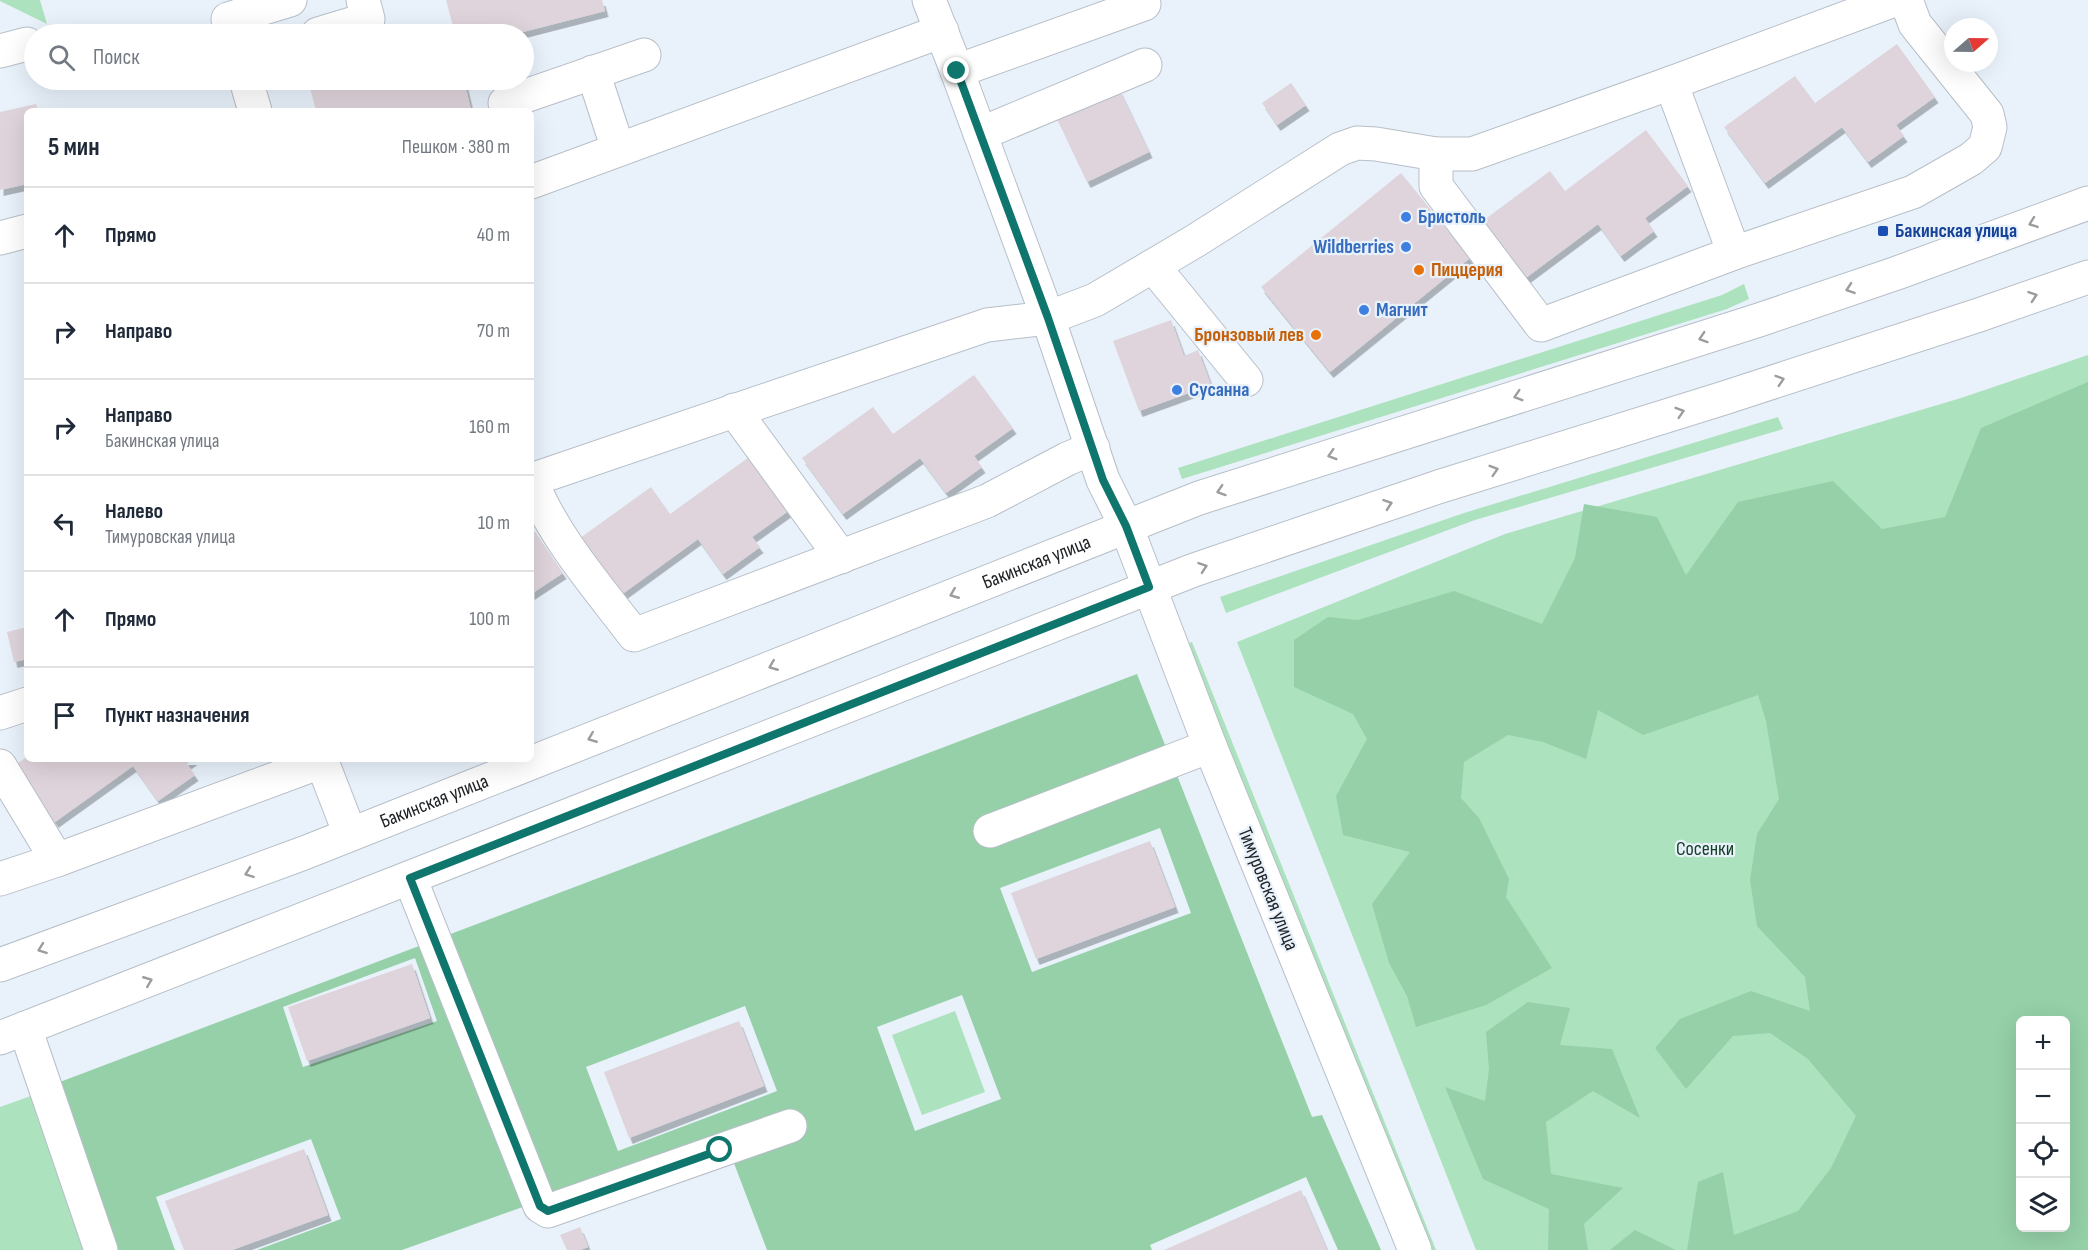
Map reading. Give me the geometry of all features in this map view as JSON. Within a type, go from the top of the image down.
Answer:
[{"type":"main road","points":[[230,24],[228,19],[290,0]]},
{"type":"main road","points":[[351,24],[368,19],[363,0]]},
{"type":"main road","name":"Тимуровская улица","points":[[929,0],[1048,318],[1103,480],[1126,526],[1210,746],[1415,1250]]},
{"type":"main road","points":[[534,479],[987,325],[1048,318],[1095,300],[1340,149],[1357,143],[1436,154],[1472,154],[1893,0]]},
{"type":"main road","points":[[1436,154],[1436,186],[1541,325],[1734,253],[1913,192],[1971,159],[1985,147],[1990,127],[1987,114],[1915,24],[1906,0]]},
{"type":"main road","points":[[957,71],[1144,4]]},
{"type":"main road","points":[[534,181],[942,31]]},
{"type":"main road","points":[[505,103],[645,55]]},
{"type":"main road","points":[[980,134],[1145,65]]},
{"type":"main road","points":[[593,72],[618,149]]},
{"type":"main road","points":[[1671,83],[1734,253]]},
{"type":"main road","points":[[249,90],[254,108]]},
{"type":"main road","name":"Бакинская улица","points":[[534,761],[1199,498],[1769,316],[1897,273],[2088,203]]},
{"type":"main road","points":[[0,238],[24,232]]},
{"type":"main road","points":[[1153,266],[1246,380]]},
{"type":"main road","points":[[101,1250],[12,1033],[1149,587],[1438,488],[1846,358],[2088,277]]},
{"type":"main road","points":[[734,410],[841,557]]},
{"type":"main road","points":[[534,488],[541,505],[568,549],[634,635],[987,501],[1093,448]]},
{"type":"main road","points":[[0,713],[24,705]]},
{"type":"main road","points":[[990,831],[1210,746]]},
{"type":"main road","points":[[0,879],[57,860],[317,762]]},
{"type":"main road","points":[[323,762],[350,834]]},
{"type":"main road","name":"Бакинская улица","points":[[0,965],[350,834],[531,762]]},
{"type":"main road","points":[[0,766],[57,860]]},
{"type":"main road","points":[[410,878],[540,1206],[548,1211],[790,1126]]},
{"type":"green space","points":[[40,0],[47,24],[0,1]]},
{"type":"green space","points":[[1744,284],[1749,299],[1727,309],[1182,479],[1178,468],[1722,295]]},
{"type":"green space","name":"Сосенки","points":[[2088,355],[2088,1250],[1476,1250],[1237,642],[1505,534],[1961,398]]},
{"type":"green space","name":"Сосенки","points":[[2088,382],[2088,1250],[1687,1250],[1698,1182],[1723,1172],[1734,1235],[1798,1211],[1831,1168],[1856,1116],[1808,1059],[1770,1033],[1733,1036],[1686,1089],[1655,1048],[1680,1019],[1751,991],[1810,1011],[1805,977],[1757,926],[1750,880],[1757,834],[1779,799],[1766,721],[1758,695],[1643,735],[1598,710],[1586,759],[1543,742],[1508,735],[1464,762],[1461,798],[1479,818],[1509,879],[1506,897],[1552,968],[1486,1005],[1416,1027],[1407,996],[1389,963],[1372,904],[1410,852],[1343,835],[1336,796],[1367,739],[1353,714],[1294,687],[1294,640],[1328,617],[1358,620],[1454,591],[1542,624],[1575,558],[1584,504],[1657,517],[1686,575],[1738,502],[1833,481],[1882,529],[1945,517],[1981,428]]},
{"type":"green space","points":[[1778,417],[1783,429],[1475,520],[1226,613],[1220,597],[1464,513]]},
{"type":"green space","points":[[1192,642],[1436,1250],[1424,1250],[1183,645]]},
{"type":"green space","points":[[1137,674],[1312,1117],[1322,1115],[1381,1250],[1338,1250],[1306,1177],[1150,1245],[1152,1250],[767,1250],[732,1158],[803,1131],[794,1110],[402,1250],[257,1250],[341,1219],[311,1139],[156,1197],[175,1250],[113,1250],[52,1085]],"holes":[[[1160,828],[1191,913],[1032,972],[1000,888]],[[415,958],[437,1021],[303,1067],[283,1007]],[[962,995],[1001,1099],[915,1131],[877,1027]],[[745,1006],[777,1091],[618,1151],[586,1067]]]},
{"type":"green space","points":[[1528,1002],[1570,1008],[1560,1045],[1612,1049],[1640,1118],[1593,1091],[1546,1122],[1551,1174],[1623,1188],[1584,1224],[1588,1250],[1548,1250],[1549,1209],[1483,1179],[1445,1087],[1485,1101],[1489,1069],[1486,1032]]},
{"type":"green space","points":[[955,1011],[985,1092],[922,1115],[892,1035]]},
{"type":"green space","points":[[39,1093],[94,1250],[0,1250],[0,1107]]},
{"type":"green space","points":[[1635,1230],[1676,1250],[1610,1250]]},
{"type":"building","points":[[446,0],[602,0],[605,11],[534,29],[534,24],[452,24]]},
{"type":"building","points":[[1897,44],[1935,97],[1896,125],[1904,136],[1868,162],[1842,127],[1765,183],[1724,127],[1795,76],[1815,103]]},
{"type":"building","points":[[1291,83],[1306,105],[1277,125],[1262,103]]},
{"type":"building","points":[[1119,89],[1149,152],[1087,182],[1057,119]]},
{"type":"building","points":[[311,90],[466,90],[471,108],[315,108]]},
{"type":"building","points":[[36,104],[37,108],[24,108],[24,185],[0,190],[0,112]]},
{"type":"building","points":[[1646,130],[1688,186],[1645,218],[1654,231],[1621,256],[1598,224],[1519,283],[1476,226],[1550,171],[1565,191]]},
{"type":"building","points":[[1401,173],[1470,258],[1330,372],[1261,287]]},
{"type":"building","points":[[1171,320],[1184,356],[1198,350],[1211,385],[1139,411],[1113,341]]},
{"type":"building","points":[[974,375],[1013,428],[974,456],[982,467],[946,493],[920,458],[843,514],[802,458],[873,407],[893,434]]},
{"type":"building","points":[[752,455],[791,509],[752,537],[760,547],[723,574],[698,539],[621,595],[580,538],[651,487],[670,514]]},
{"type":"building","points":[[534,530],[563,573],[534,592]]},
{"type":"building","points":[[24,628],[24,660],[14,662],[7,632]]},
{"type":"building","points":[[24,759],[24,762],[190,762],[187,764],[195,775],[158,801],[133,766],[55,822],[15,765]]},
{"type":"building","points":[[1150,841],[1175,907],[1036,959],[1011,893]]},
{"type":"building","points":[[412,964],[430,1018],[307,1061],[288,1007]]},
{"type":"building","points":[[739,1021],[764,1086],[629,1138],[604,1072]]},
{"type":"building","points":[[304,1149],[328,1215],[232,1250],[184,1250],[165,1201]]},
{"type":"building","points":[[1301,1190],[1327,1250],[1164,1250]]},
{"type":"building","points":[[580,1227],[588,1247],[580,1250],[567,1250],[560,1235]]},
{"type":"place","name":"Бристоль","points":[[1406,217]]},
{"type":"place","name":"Бакинская улица","points":[[1883,231]]},
{"type":"place","name":"Wildberries","points":[[1406,247]]},
{"type":"place","name":"Пиццерия","points":[[1419,270]]},
{"type":"place","name":"Магнит","points":[[1364,310]]},
{"type":"place","name":"Бронзовый лев","points":[[1316,335]]},
{"type":"place","name":"Сусанна","points":[[1177,390]]},
{"type":"route","points":[[720,1150],[548,1211],[540,1206],[410,878],[1149,587],[1126,526],[1103,480],[1048,318],[957,71]]}]
